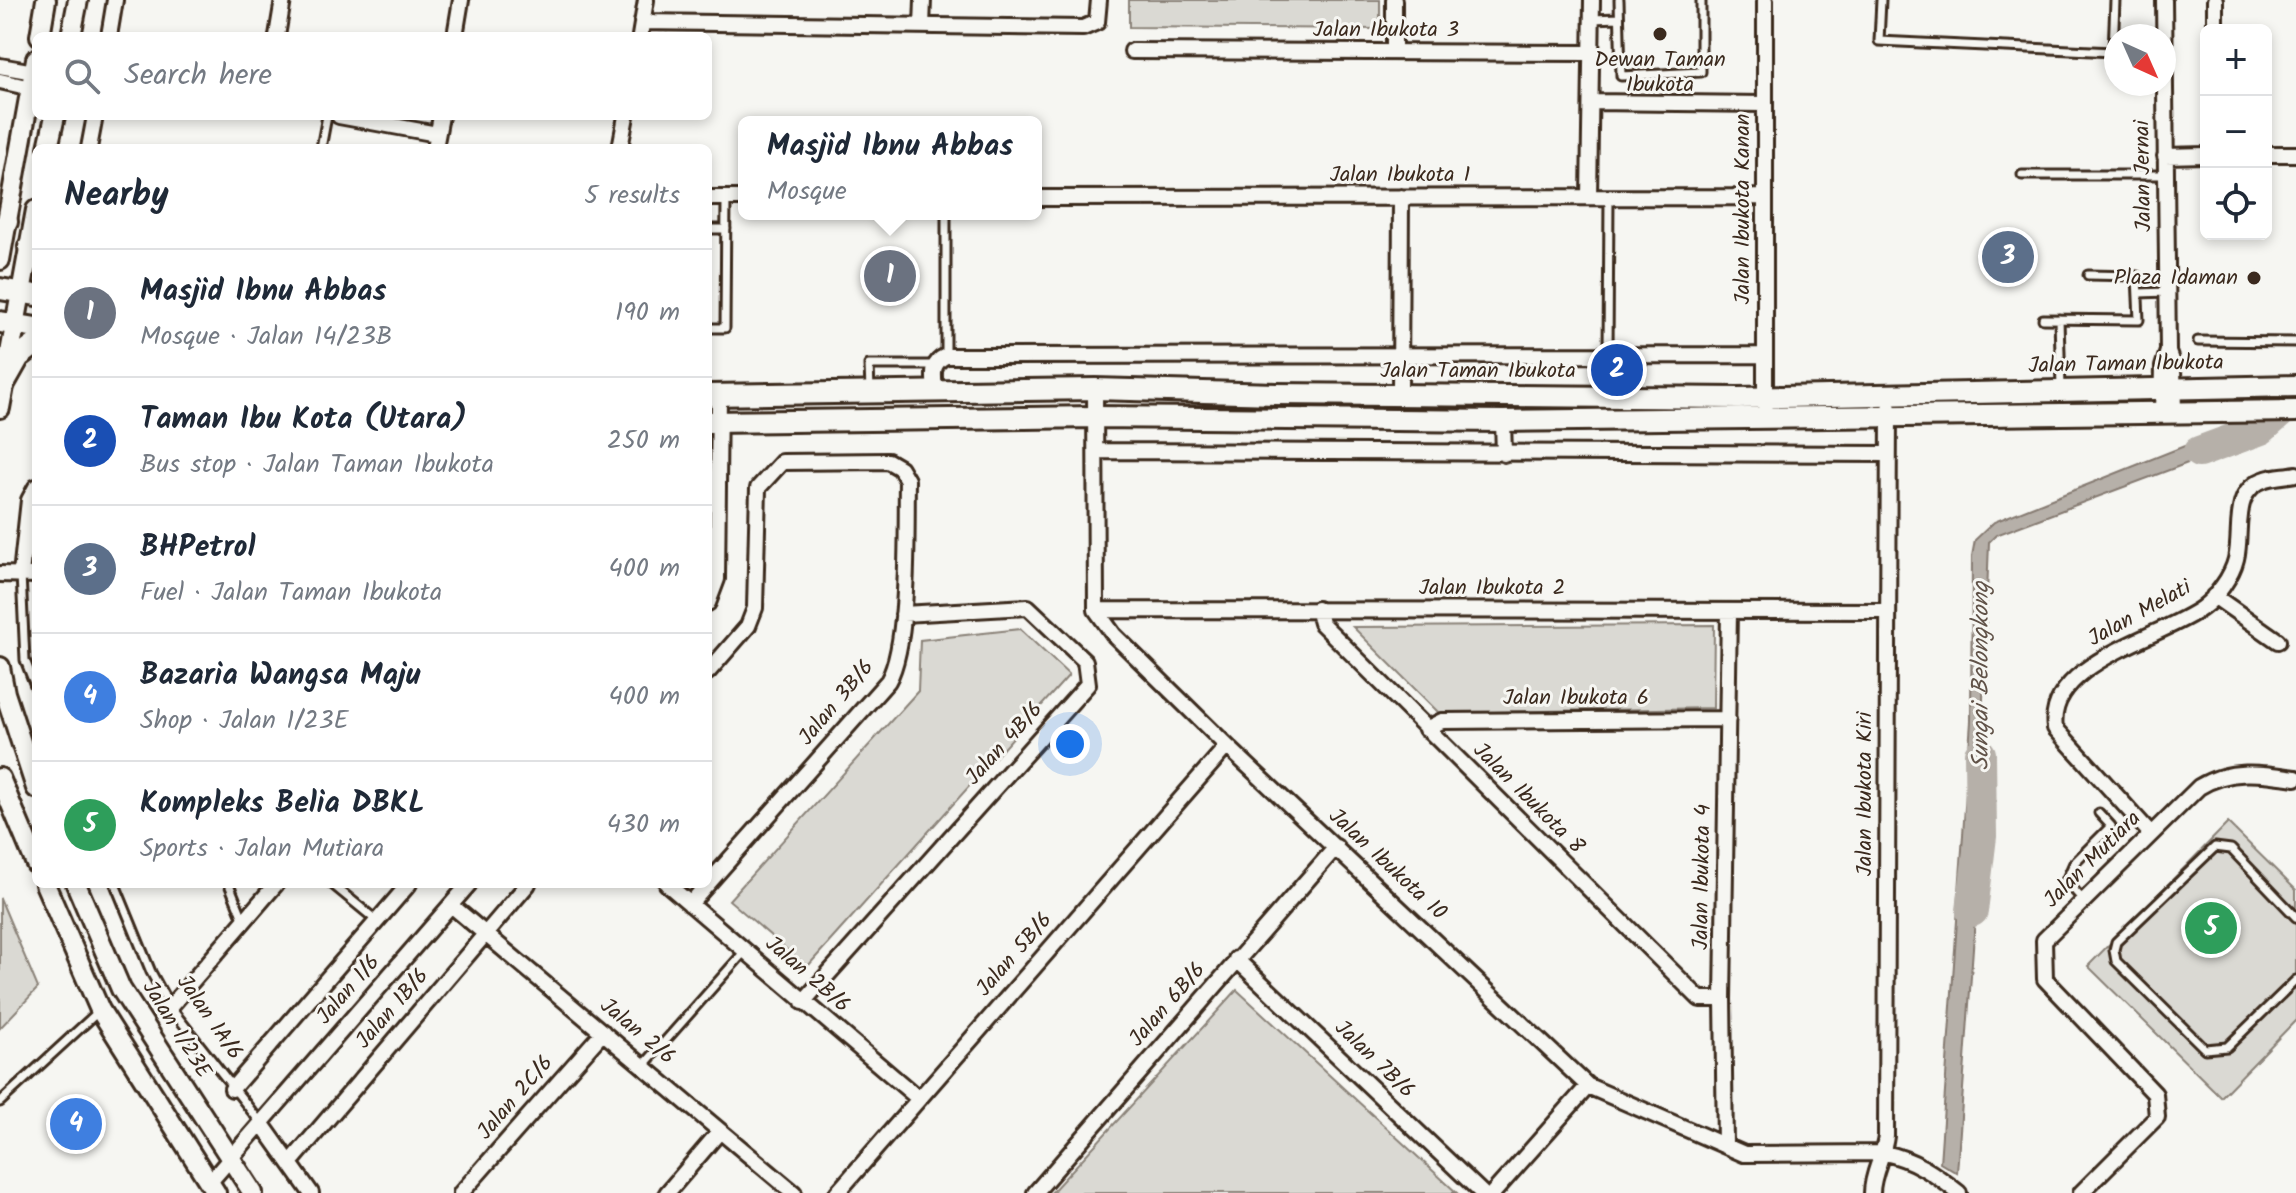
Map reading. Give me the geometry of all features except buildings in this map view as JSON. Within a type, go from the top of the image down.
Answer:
[{"type":"main road","points":[[7,323],[32,327]]},
{"type":"main road","points":[[2,387],[19,357],[32,347]]},
{"type":"main road","name":"Jalan Taman Ibukota","points":[[714,394],[1095,389],[1400,395],[1765,396],[2296,386]]},
{"type":"main road","points":[[714,422],[1095,417],[1503,421],[2296,411]]},
{"type":"street","points":[[41,32],[46,0]]},
{"type":"street","points":[[72,32],[78,0]]},
{"type":"street","points":[[110,32],[115,0]]},
{"type":"street","points":[[278,32],[283,0]]},
{"type":"street","points":[[456,32],[461,0]]},
{"type":"street","points":[[646,0],[641,29],[1083,28],[1097,22],[1099,0]]},
{"type":"street","points":[[922,26],[923,0]]},
{"type":"street","points":[[1394,0],[1394,52]]},
{"type":"street","points":[[1589,197],[1592,0]]},
{"type":"street","name":"Jalan Ibukota Kanan","points":[[1765,0],[1765,417]]},
{"type":"street","name":"Jalan Jernai","points":[[2164,0],[2168,351],[2163,367],[2168,388],[2168,414]]},
{"type":"street","points":[[2215,0],[2215,24]]},
{"type":"street","name":"Jalan Ibukota 3","points":[[1132,51],[1591,53]]},
{"type":"street","points":[[0,66],[32,73]]},
{"type":"street","points":[[0,81],[32,73]]},
{"type":"street","points":[[0,260],[32,78]]},
{"type":"street","points":[[1592,102],[1764,104]]},
{"type":"street","points":[[49,144],[54,120]]},
{"type":"street","points":[[90,144],[94,120]]},
{"type":"street","points":[[355,120],[436,141],[440,120]]},
{"type":"street","points":[[621,144],[625,120]]},
{"type":"street","points":[[2272,154],[2296,154]]},
{"type":"street","points":[[2165,156],[2200,155]]},
{"type":"street","points":[[1400,395],[1401,197]]},
{"type":"street","name":"Jalan Ibukota 1","points":[[1042,198],[1765,197]]},
{"type":"street","points":[[712,198],[738,198]]},
{"type":"street","points":[[0,408],[7,323],[32,254]]},
{"type":"street","points":[[935,391],[940,360],[1765,355]]},
{"type":"street","points":[[1095,389],[1096,610]]},
{"type":"street","name":"Jalan Ibukota Kiri","points":[[1872,1193],[1872,1182],[1884,1153],[1889,393]]},
{"type":"street","points":[[712,592],[717,579],[714,394]]},
{"type":"street","points":[[1503,421],[1504,454]]},
{"type":"street","points":[[1096,451],[1888,454]]},
{"type":"street","name":"Jalan 3B/6","points":[[712,667],[748,626],[755,608],[758,488],[782,462],[888,461],[900,468],[907,480],[903,614],[894,671],[712,879]]},
{"type":"street","name":"Jalan Melati","points":[[2151,834],[2055,728],[2053,715],[2058,700],[2100,659],[2204,607],[2236,561],[2241,500],[2252,487],[2265,479],[2296,474]]},
{"type":"street","points":[[0,574],[28,575],[29,500],[32,494]]},
{"type":"street","points":[[2214,596],[2278,641]]},
{"type":"street","name":"Jalan 4B/6","points":[[803,1002],[1088,684],[1085,661],[1028,607],[903,614]]},
{"type":"street","name":"Jalan Ibukota 8","points":[[1317,609],[1321,623],[1700,999],[1723,999]]},
{"type":"street","name":"Jalan Ibukota 2","points":[[1096,610],[1887,611]]},
{"type":"street","name":"Jalan Ibukota 10","points":[[1096,610],[1114,635],[1227,746],[1588,1086],[1744,1154],[1884,1153]]},
{"type":"street","name":"Jalan Ibukota 4","points":[[1725,1144],[1723,999],[1729,611]]},
{"type":"street","points":[[0,667],[5,693],[32,776]]},
{"type":"street","name":"Jalan Ibukota 6","points":[[1426,729],[1442,721],[1728,719]]},
{"type":"street","name":"Jalan 5B/6","points":[[837,1193],[1227,746]]},
{"type":"street","name":"Jalan Mutiara","points":[[2081,1193],[2157,1117],[2155,1094],[2045,979],[2044,940],[2199,787],[2213,778],[2260,773],[2296,778]]},
{"type":"street","points":[[0,778],[32,854]]},
{"type":"street","name":"Jalan 6B/6","points":[[1035,1193],[1336,847]]},
{"type":"street","points":[[47,888],[100,1010],[213,1188]]},
{"type":"street","name":"Jalan 1/23E","points":[[78,888],[121,989],[253,1193]]},
{"type":"street","points":[[170,1007],[273,888]]},
{"type":"street","points":[[232,1089],[406,888]]},
{"type":"street","name":"Jalan 1/6","points":[[213,1188],[230,1160],[466,888]]},
{"type":"street","name":"Jalan 1B/6","points":[[291,1162],[525,888]]},
{"type":"street","name":"Jalan 2B/6","points":[[672,888],[919,1099]]},
{"type":"street","name":"Jalan 3B/6","points":[[690,904],[704,888]]},
{"type":"street","name":"Jalan 2/6","points":[[451,905],[794,1193]]},
{"type":"street","name":"Jalan 7B/6","points":[[1236,959],[1482,1193]]},
{"type":"street","name":"Jalan 2C/6","points":[[461,1193],[603,1032]]},
{"type":"street","points":[[1493,1193],[1588,1086]]},
{"type":"street","points":[[262,1124],[311,1193]]},
{"type":"street","points":[[667,1193],[720,1131]]},
{"type":"street","points":[[1884,1153],[1906,1157],[1936,1174],[1959,1193]]},
{"type":"lane","points":[[1619,0],[1621,76],[1701,72],[1701,0]]},
{"type":"lane","points":[[1881,0],[1879,41],[2113,52],[2115,0]]},
{"type":"lane","points":[[1592,19],[1619,18]]},
{"type":"lane","points":[[322,144],[326,120]]},
{"type":"lane","points":[[2022,175],[2166,175]]},
{"type":"lane","points":[[1608,355],[1609,197]]},
{"type":"lane","points":[[712,328],[725,328],[726,198]]},
{"type":"lane","points":[[870,392],[869,365],[940,360],[946,220]]},
{"type":"lane","points":[[712,229],[726,229]]},
{"type":"lane","points":[[2043,319],[2135,322],[2140,316],[2139,279],[2134,274],[2088,275]]},
{"type":"lane","points":[[2139,293],[2167,292]]},
{"type":"lane","points":[[2059,319],[2061,390]]},
{"type":"lane","points":[[2198,341],[2296,342]]},
{"type":"lane","points":[[28,575],[25,660],[32,678]]},
{"type":"lane","points":[[2084,901],[2066,881],[2074,863],[2111,826],[2099,813]]},
{"type":"lane","points":[[2296,917],[2231,849],[2215,847],[2116,942],[2114,950],[2116,961],[2205,1049],[2227,1047],[2296,980]]},
{"type":"lane","name":"Jalan 1A/6","points":[[117,888],[151,972],[170,1007],[262,1124]]},
{"type":"lane","points":[[231,888],[244,921]]},
{"type":"lane","points":[[337,888],[377,921]]},
{"type":"lane","points":[[643,1066],[745,951]]},
{"type":"lane","points":[[0,1102],[100,1010]]},
{"type":"shaded area","points":[[1129,0],[1380,0],[1380,29],[1129,27]]},
{"type":"shaded area","points":[[1714,625],[1713,708],[1439,713],[1353,627]]},
{"type":"shaded area","points":[[1020,629],[1069,675],[807,967],[729,900],[918,691],[920,640]]},
{"type":"shaded area","points":[[2228,823],[2296,890],[2296,1020],[2221,1097],[2088,966]]},
{"type":"shaded area","points":[[0,898],[38,988],[0,1028]]},
{"type":"shaded area","points":[[1237,990],[1457,1193],[1051,1193]]},
{"type":"water","points":[[2212,435],[2257,437],[1996,535],[1989,542],[1974,934],[1957,1173],[1940,1163],[1971,721],[1972,556],[1975,540],[1994,522]]},
{"type":"waterway","name":"Sungai Belongkong","points":[[2199,452],[2261,429],[2296,398]]},
{"type":"waterway","name":"Sungai Belongkong","points":[[1972,911],[1981,836],[1980,754]]},
{"type":"place","name":"Dewan Taman Ibukota","points":[[1660,34]]},
{"type":"place","name":"BHPetrol","points":[[2008,257]]},
{"type":"place","name":"Masjid Ibnu Abbas","points":[[890,276]]},
{"type":"place","name":"Plaza Idaman","points":[[2254,278]]},
{"type":"place","name":"Taman Ibu Kota (Utara)","points":[[1617,370]]},
{"type":"place","name":"Kompleks Belia DBKL","points":[[2211,928]]},
{"type":"place","name":"Bazaria Wangsa Maju","points":[[76,1124]]}]
